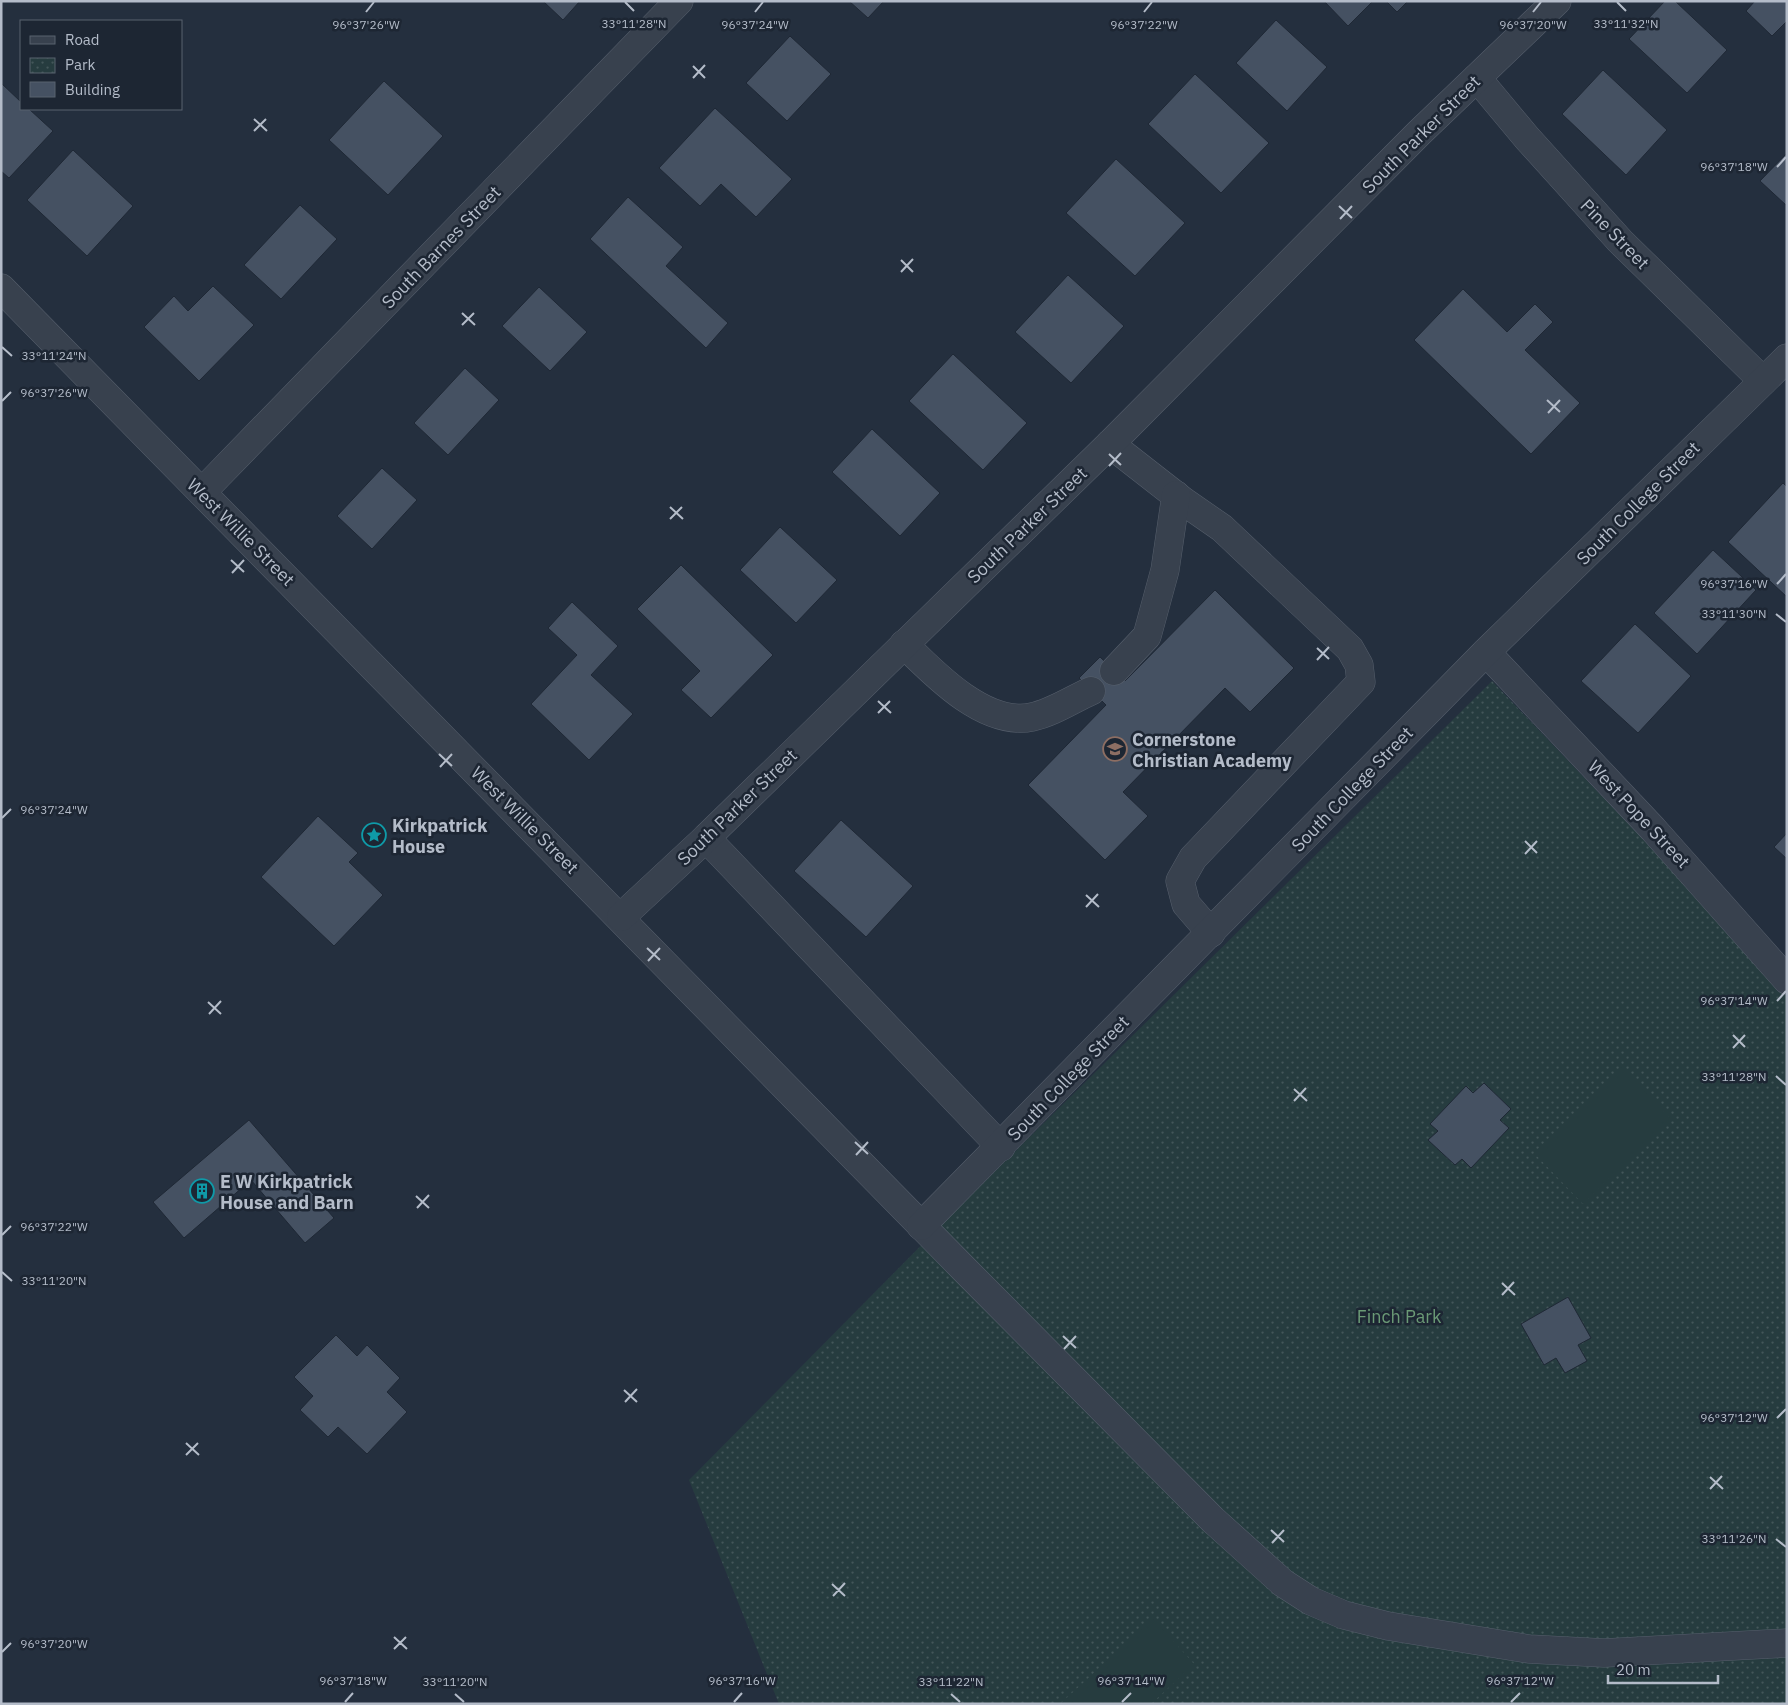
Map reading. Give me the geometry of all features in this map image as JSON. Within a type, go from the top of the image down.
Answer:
[{"type":"street","name":"South Barnes Street","points":[[202,492],[679,1]]},
{"type":"street","name":"South Parker Street","points":[[621,917],[706,838],[1110,444],[1477,78],[1557,1]]},
{"type":"street","name":"Pine Street","points":[[1477,78],[1614,234],[1763,381]]},
{"type":"street","name":"West Willie Street","points":[[1,288],[621,917],[921,1226],[1220,1526],[1283,1583],[1311,1601],[1344,1615],[1388,1626],[1529,1649],[1604,1653],[1787,1643]]},
{"type":"street","name":"South College Street","points":[[921,1226],[1001,1147],[1486,652],[1787,358]]},
{"type":"street","points":[[1110,444],[1222,528],[1350,649],[1359,665],[1361,682],[1193,858],[1180,881],[1186,904],[1211,933]]},
{"type":"street","points":[[1114,671],[1147,636],[1165,570],[1176,495]]},
{"type":"street","points":[[904,644],[940,681],[998,716],[1032,717],[1091,691]]},
{"type":"street","name":"West Pope Street","points":[[1486,652],[1653,829],[1787,980]]},
{"type":"street","points":[[706,838],[1001,1147]]},
{"type":"green space","name":"Finch Park","points":[[1492,681],[1719,919],[1787,997],[1787,1704],[779,1704],[689,1480],[970,1196]]},
{"type":"green space","points":[[1621,1067],[1670,1118],[1583,1204],[1534,1153]]},
{"type":"green space","points":[[1153,1619],[1194,1664],[1151,1704],[1060,1704]]},
{"type":"building","points":[[543,1],[580,1],[563,20]]},
{"type":"building","points":[[849,1],[884,1],[868,18]]},
{"type":"building","points":[[1324,1],[1373,1],[1348,26]]},
{"type":"building","points":[[1386,1],[1408,1],[1397,12]]},
{"type":"building","points":[[1665,1],[1675,1],[1727,50],[1687,93],[1629,39]]},
{"type":"building","points":[[1755,1],[1787,1],[1787,21],[1772,36],[1746,11]]},
{"type":"building","points":[[1276,20],[1327,67],[1287,111],[1236,63]]},
{"type":"building","points":[[790,36],[831,74],[787,121],[746,83]]},
{"type":"building","points":[[1603,70],[1667,130],[1626,175],[1562,114]]},
{"type":"building","points":[[1195,74],[1269,143],[1221,193],[1148,124]]},
{"type":"building","points":[[384,81],[443,136],[388,195],[329,140]]},
{"type":"building","points":[[1,83],[20,101],[20,110],[30,110],[53,131],[9,178],[1,171]]},
{"type":"building","points":[[715,108],[792,179],[756,217],[721,184],[700,206],[659,168]]},
{"type":"building","points":[[73,150],[133,206],[87,256],[27,200]]},
{"type":"building","points":[[1787,153],[1787,206],[1760,181]]},
{"type":"building","points":[[1116,159],[1185,223],[1135,276],[1066,213]]},
{"type":"building","points":[[628,197],[683,247],[666,266],[728,323],[706,348],[590,239]]},
{"type":"building","points":[[300,205],[337,239],[281,299],[244,265]]},
{"type":"building","points":[[1068,275],[1124,326],[1071,383],[1015,332]]},
{"type":"building","points":[[213,286],[254,325],[199,381],[144,327],[174,296],[188,311]]},
{"type":"building","points":[[539,287],[587,332],[550,371],[502,326]]},
{"type":"building","points":[[1463,289],[1507,332],[1535,304],[1553,322],[1525,350],[1580,403],[1531,454],[1414,340]]},
{"type":"building","points":[[953,354],[1027,423],[983,470],[909,401]]},
{"type":"building","points":[[465,368],[499,400],[448,455],[414,423]]},
{"type":"building","points":[[872,429],[940,493],[900,536],[832,472]]},
{"type":"building","points":[[382,468],[417,500],[372,549],[337,516]]},
{"type":"building","points":[[1783,483],[1787,487],[1787,597],[1728,542]]},
{"type":"building","points":[[780,527],[837,580],[796,623],[740,570]]},
{"type":"building","points":[[1713,550],[1756,590],[1697,654],[1654,613]]},
{"type":"building","points":[[681,565],[773,655],[711,718],[681,690],[700,671],[637,609]]},
{"type":"building","name":"Cornerstone Christian Academy","points":[[1215,590],[1294,668],[1250,712],[1225,688],[1123,792],[1148,816],[1105,860],[1028,785],[1106,705],[1079,678],[1100,657],[1125,681]]},
{"type":"building","points":[[572,602],[618,646],[591,675],[633,714],[589,760],[531,704],[577,655],[548,628]]},
{"type":"building","points":[[1635,624],[1691,676],[1638,733],[1581,681]]},
{"type":"building","points":[[318,816],[358,853],[349,862],[383,895],[334,946],[261,877]]},
{"type":"building","points":[[841,820],[913,886],[866,937],[794,871]]},
{"type":"building","points":[[1787,833],[1787,859],[1774,847]]},
{"type":"building","points":[[1484,1083],[1511,1109],[1500,1120],[1509,1128],[1471,1168],[1462,1159],[1455,1165],[1428,1140],[1438,1131],[1430,1124],[1466,1086],[1473,1093]]},
{"type":"building","name":"E W Kirkpatrick House and Barn","points":[[249,1120],[334,1218],[305,1243],[251,1180],[184,1238],[153,1202]]},
{"type":"building","points":[[1568,1297],[1591,1338],[1578,1345],[1587,1361],[1565,1373],[1556,1358],[1544,1365],[1521,1324]]},
{"type":"building","points":[[336,1335],[357,1356],[367,1345],[400,1378],[387,1392],[407,1412],[367,1454],[338,1427],[328,1437],[300,1410],[313,1396],[294,1377]]},
{"type":"place","name":"Cornerstone Christian Academy","points":[[1115,749]]},
{"type":"place","name":"Kirkpatrick House","points":[[374,835]]},
{"type":"place","name":"E W Kirkpatrick House and Barn","points":[[202,1191]]}]
